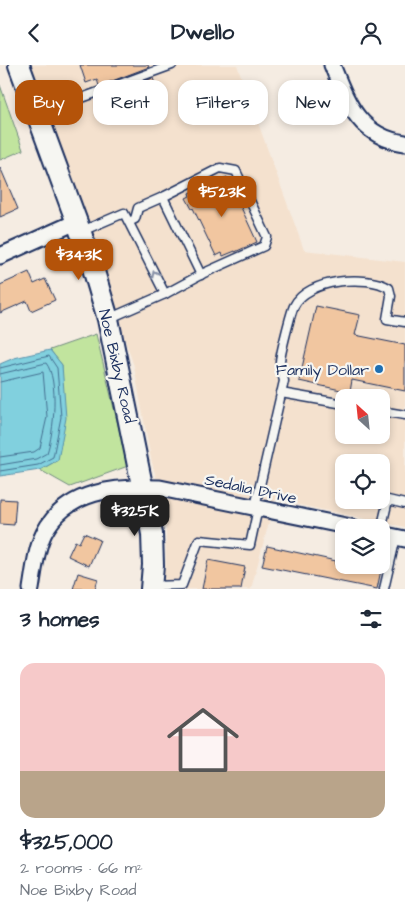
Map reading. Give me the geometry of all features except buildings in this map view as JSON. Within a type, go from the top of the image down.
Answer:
[{"type":"street","name":"Noe Bixby Road","points":[[19,65],[24,80]]},
{"type":"street","points":[[332,65],[352,110],[364,125],[380,135],[405,143]]},
{"type":"street","name":"Noe Bixby Road","points":[[41,125],[90,258],[108,319],[152,534],[151,587]]},
{"type":"street","points":[[0,256],[78,227]]},
{"type":"street","name":"Sedalia Drive","points":[[30,589],[38,550],[44,533],[60,511],[72,502],[84,497],[118,489],[143,487],[174,490],[335,523]]},
{"type":"lane","points":[[83,98],[172,65]]},
{"type":"lane","points":[[108,319],[165,294],[264,246],[267,237],[236,171],[220,168],[138,208],[135,219],[128,222]]},
{"type":"lane","points":[[163,197],[201,275]]},
{"type":"lane","points":[[78,227],[124,213],[165,294]]},
{"type":"lane","points":[[151,587],[182,585],[199,539],[250,545],[256,507],[284,381],[280,363],[294,305],[302,296],[315,289],[346,280],[382,283],[389,288],[391,296],[386,319],[405,322]]},
{"type":"lane","points":[[281,393],[335,402]]},
{"type":"lane","points":[[390,412],[405,415]]},
{"type":"lane","points":[[384,519],[388,500],[405,504]]},
{"type":"lane","points":[[384,589],[401,538]]},
{"type":"shaded area","points":[[25,65],[237,65],[242,80],[178,80],[178,125],[259,125],[304,250],[405,262],[405,527],[390,524],[390,519],[366,519],[275,500],[251,589],[161,589],[166,564],[166,513],[151,459],[134,366],[84,219],[48,125],[83,125],[83,80],[31,80]]},
{"type":"green space","points":[[0,85],[23,150],[0,160]]},
{"type":"green space","points":[[96,334],[128,466],[70,487],[40,470],[58,460],[62,365],[50,350]]},
{"type":"water","points":[[50,350],[62,365],[66,418],[58,460],[40,470],[0,476],[0,364],[14,358]]},
{"type":"place","name":"Family Dollar","points":[[379,369]]}]
